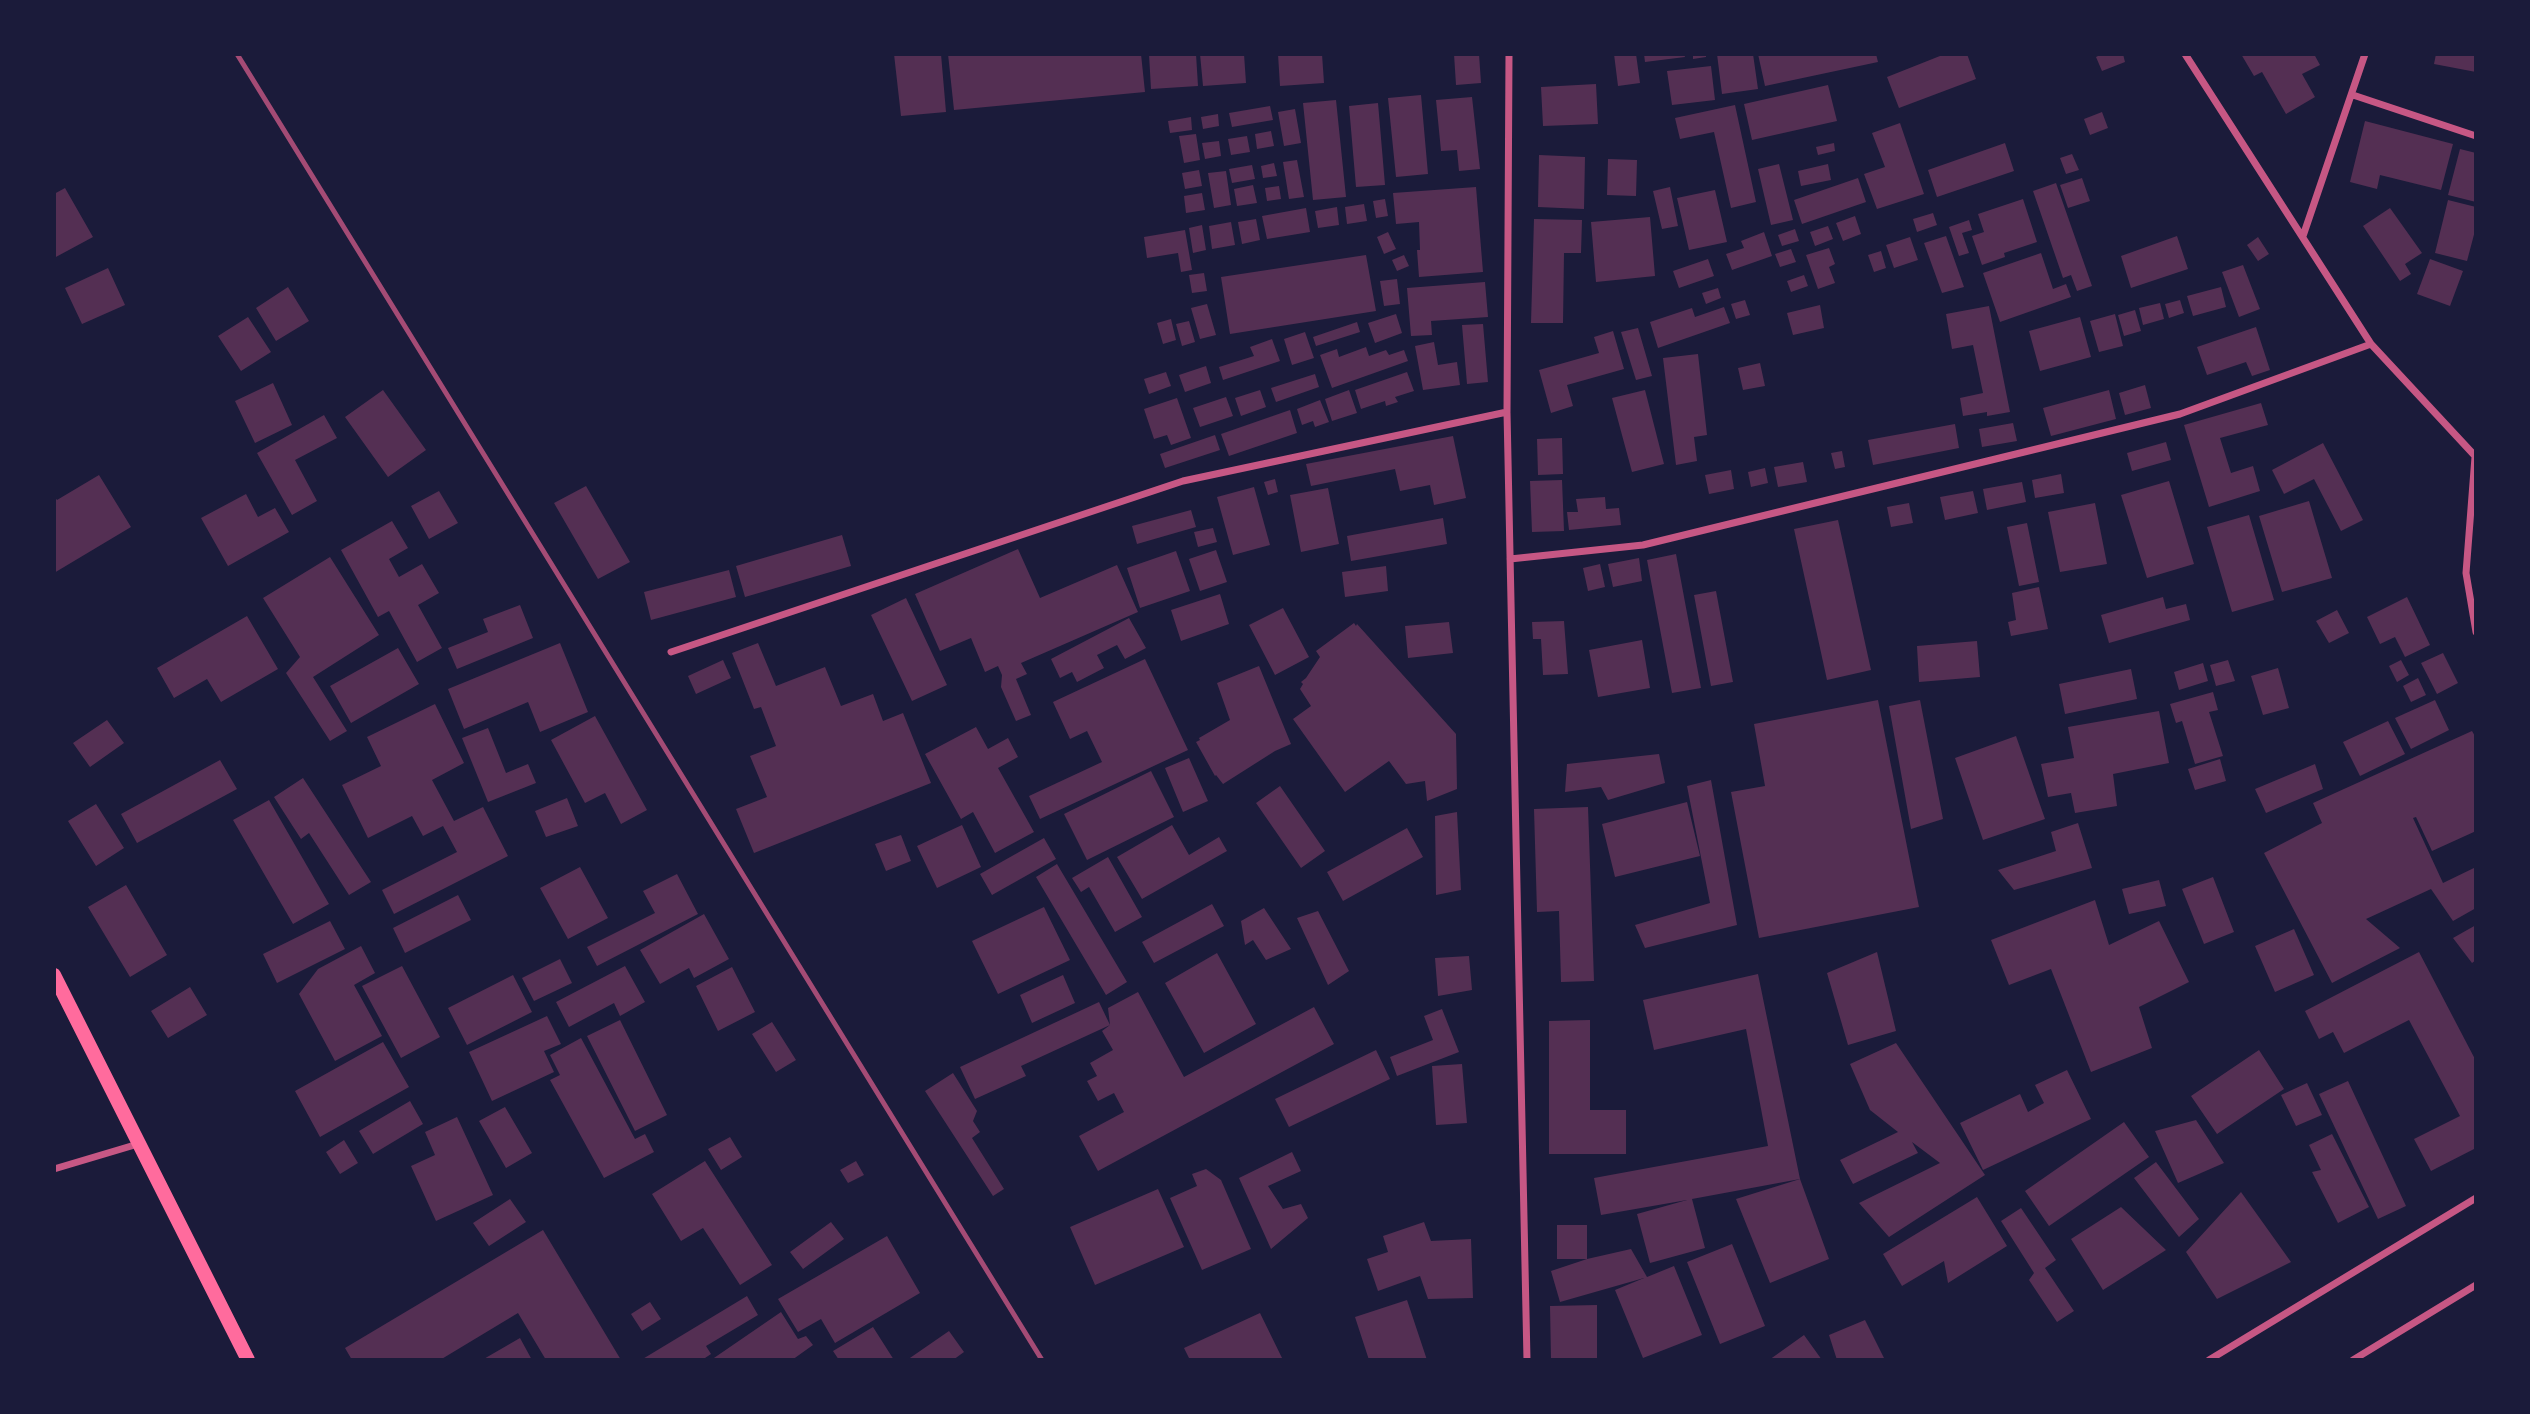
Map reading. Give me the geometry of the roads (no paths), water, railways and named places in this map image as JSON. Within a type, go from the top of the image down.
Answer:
[{"type":"main road","points":[[54,975],[248,1360]]},
{"type":"street","points":[[1509,54],[1507,412],[1527,1360]]},
{"type":"street","points":[[2185,54],[2371,344],[2476,457],[2466,573],[2476,632]]},
{"type":"street","points":[[2303,236],[2365,54]]},
{"type":"street","points":[[2353,95],[2476,136]]},
{"type":"street","points":[[1510,559],[1643,545],[2180,414],[2371,344]]},
{"type":"street","points":[[671,652],[1183,481],[1507,412]]},
{"type":"street","points":[[2466,573],[2476,584]]},
{"type":"street","points":[[54,1170],[139,1144]]},
{"type":"street","points":[[2209,1360],[2476,1198]]},
{"type":"street","points":[[2353,1360],[2476,1285]]},
{"type":"railway","points":[[237,54],[1042,1360]]}]
